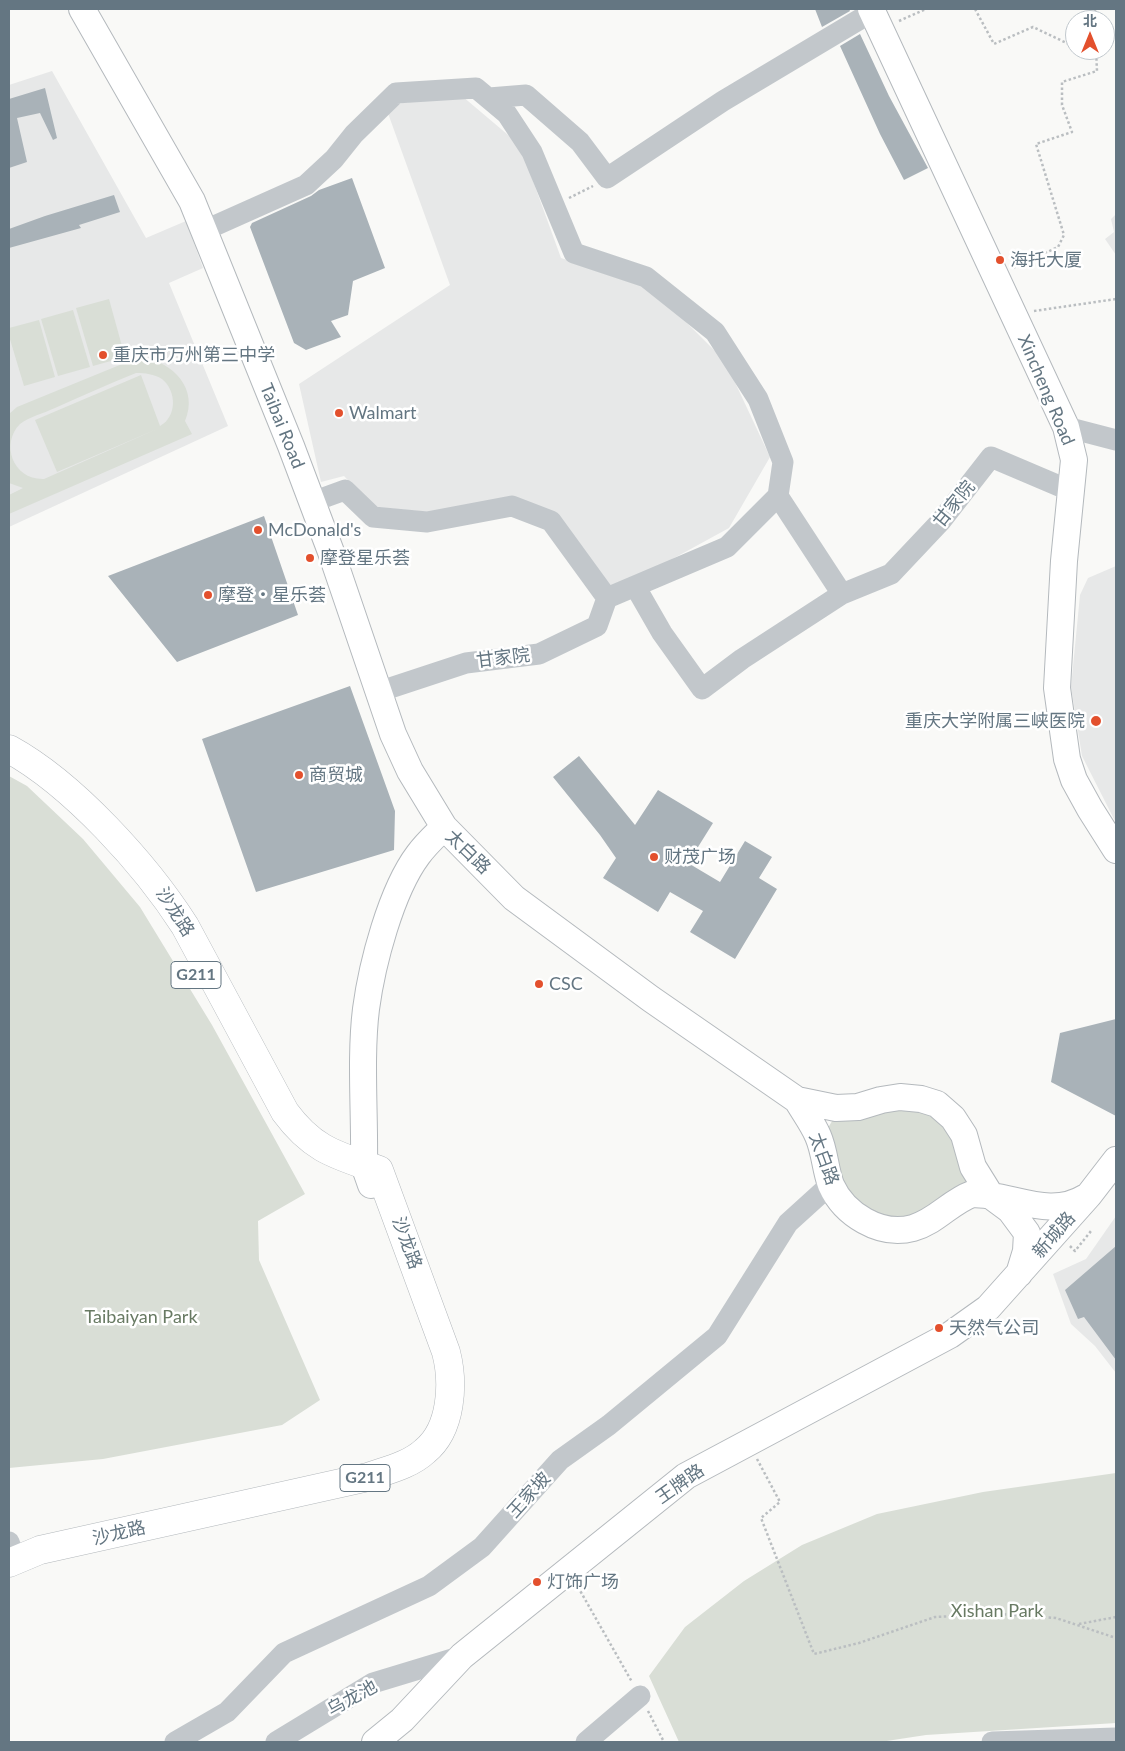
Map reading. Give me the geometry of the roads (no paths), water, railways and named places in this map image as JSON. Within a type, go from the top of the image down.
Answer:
[{"type":"highway","name":"沙龙路","points":[[9,750],[42,771],[69,792],[128,852],[162,891],[185,926],[285,1112],[307,1138],[371,1174],[432,1351],[435,1391],[431,1410],[424,1427],[414,1442],[392,1454],[352,1468],[91,1527],[11,1552]]},
{"type":"highway","name":"沙龙路","points":[[9,767],[40,786],[64,806],[122,864],[153,902],[220,1017],[274,1118],[286,1135],[312,1159],[371,1174]]},
{"type":"main road","name":"Taibai Road","points":[[82,9],[176,171],[204,230],[312,502],[393,734],[410,771],[444,827]]},
{"type":"main road","name":"Xincheng Road","points":[[878,15],[1012,314],[1066,427],[1074,460],[1064,561],[1057,688],[1067,759],[1072,773],[1090,809],[1116,850]]},
{"type":"main road","name":"太白路","points":[[371,1174],[364,1126],[366,1010],[374,968],[388,922],[408,872],[418,855],[444,827],[514,898],[650,999],[797,1100],[836,1108],[858,1107],[881,1100],[900,1098],[922,1099],[937,1104],[953,1118],[964,1135],[974,1167],[991,1196],[1010,1210],[1027,1233],[1026,1251],[1019,1274]]},
{"type":"main road","name":"太白路","points":[[797,1100],[818,1136],[831,1184],[844,1205],[863,1221],[886,1229],[911,1228],[934,1220],[963,1198],[972,1194],[1051,1208],[1066,1206],[1089,1195]]},
{"type":"main road","points":[[307,1138],[322,1143],[347,1145],[360,1137],[364,1126]]},
{"type":"main road","points":[[1089,1195],[1116,1160]]},
{"type":"main road","name":"新城路","points":[[1019,1274],[1089,1195]]},
{"type":"main road","name":"王牌路","points":[[375,1742],[402,1720],[462,1656],[686,1476],[950,1335],[988,1308],[1019,1274]]},
{"type":"street","points":[[489,98],[526,95],[580,142],[607,178],[723,101],[878,15]]},
{"type":"street","points":[[204,230],[306,185],[334,159],[354,134],[396,93],[476,88],[507,114],[532,152],[574,253],[646,277],[715,332],[758,399],[783,462],[778,496],[726,547],[607,598],[551,521],[512,506],[427,522],[373,517],[345,490],[312,502]]},
{"type":"street","points":[[1066,427],[1116,440]]},
{"type":"street","name":"甘家院","points":[[635,586],[662,633],[702,689],[742,659],[842,594],[891,574],[941,521],[991,457],[1071,491]]},
{"type":"street","points":[[778,496],[842,594]]},
{"type":"street","name":"甘家院","points":[[378,692],[466,663],[539,654],[597,626],[607,598]]},
{"type":"street","name":"王家坡","points":[[175,1742],[227,1712],[284,1653],[429,1586],[482,1547],[560,1460],[609,1424],[717,1336],[788,1223],[831,1184]]},
{"type":"street","name":"乌龙池","points":[[276,1742],[373,1683],[462,1656]]},
{"type":"street","points":[[586,1742],[640,1696]]},
{"type":"street","points":[[992,1742],[1116,1738]]},
{"type":"place","name":"海托大厦","points":[[1000,260]]},
{"type":"place","name":"重庆市万州第三中学","points":[[103,355]]},
{"type":"place","name":"Walmart","points":[[339,413]]},
{"type":"place","name":"McDonald's","points":[[258,530]]},
{"type":"place","name":"摩登星乐荟","points":[[310,558]]},
{"type":"place","name":"摩登・星乐荟","points":[[208,595]]},
{"type":"place","name":"重庆大学附属三峡医院","points":[[1096,721]]},
{"type":"place","name":"商贸城","points":[[299,775]]},
{"type":"place","name":"财茂广场","points":[[654,857]]},
{"type":"place","name":"CSC","points":[[539,984]]},
{"type":"place","name":"天然气公司","points":[[939,1328]]},
{"type":"place","name":"灯饰广场","points":[[537,1582]]},
{"type":"park label","name":"Taibaiyan Park","points":[[141,1317]]},
{"type":"park label","name":"Xishan Park","points":[[997,1611]]}]
